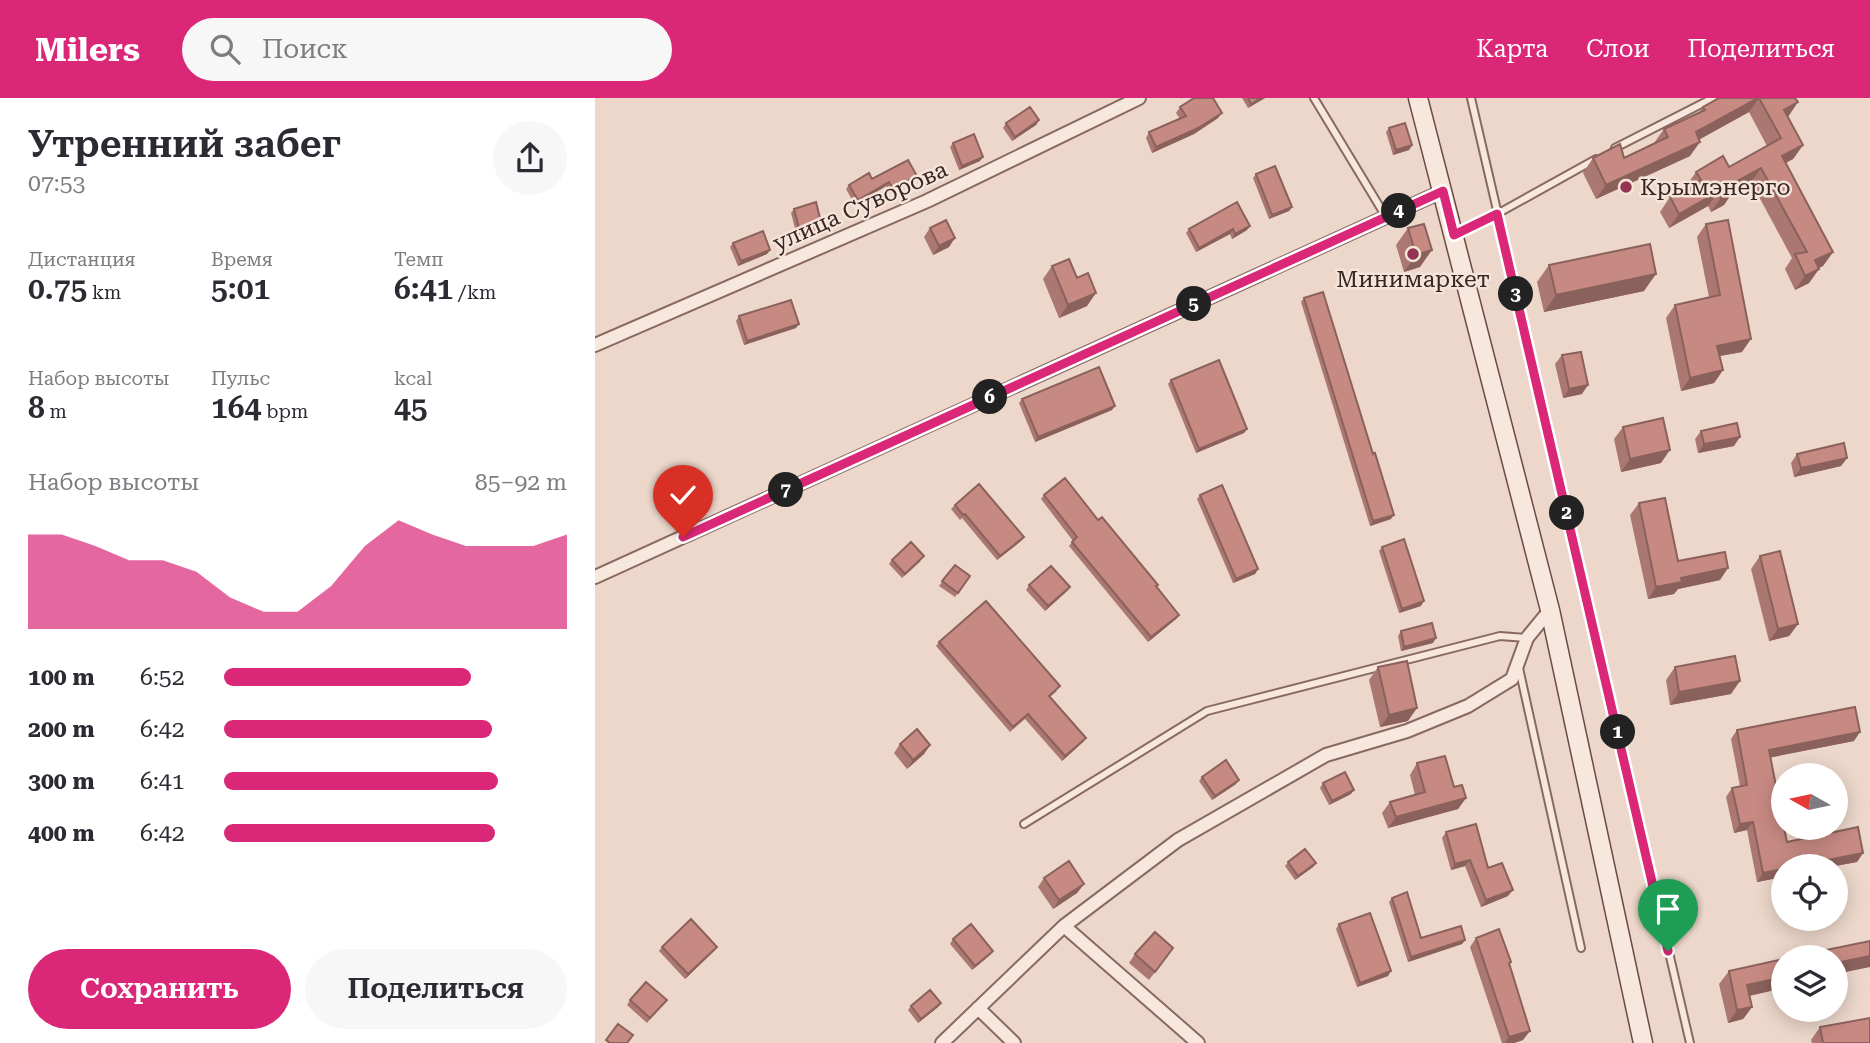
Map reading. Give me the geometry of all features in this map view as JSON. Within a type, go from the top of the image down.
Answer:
[{"type":"main road","points":[[1418,98],[1550,610],[1643,1043]]},
{"type":"street","name":"улица Суворова","points":[[595,345],[927,201],[1139,98]]},
{"type":"street","points":[[595,577],[1443,191]]},
{"type":"street","points":[[942,1043],[1064,926],[1178,840],[1326,755],[1407,731],[1468,706],[1512,679],[1527,638],[1550,610]]},
{"type":"street","points":[[1064,926],[1198,1043]]},
{"type":"street","points":[[978,1008],[1014,1043]]},
{"type":"lane","points":[[1314,98],[1385,217]]},
{"type":"lane","points":[[1471,98],[1690,1043]]},
{"type":"lane","points":[[1454,235],[1713,98]]},
{"type":"lane","points":[[1024,824],[1207,711],[1500,636],[1527,638]]},
{"type":"lane","points":[[1518,662],[1581,948]]},
{"type":"building","points":[[1194,98],[1213,98],[1222,113],[1198,128],[1156,147],[1149,132],[1186,116],[1180,107]]},
{"type":"building","points":[[1248,98],[1261,98],[1251,104]]},
{"type":"building","points":[[1719,98],[1758,98],[1696,132],[1700,142],[1606,185],[1593,158],[1620,144],[1624,158],[1668,137],[1664,129],[1705,110],[1703,107]]},
{"type":"building","points":[[1759,98],[1795,98],[1798,102],[1784,110],[1803,145],[1782,156],[1833,252],[1815,260],[1819,269],[1805,276],[1795,254],[1807,252],[1761,168],[1730,185],[1734,191],[1721,198],[1718,192],[1679,214],[1670,197],[1701,180],[1696,172],[1723,156],[1729,167],[1781,138]]},
{"type":"building","points":[[1030,107],[1039,120],[1015,137],[1006,123]]},
{"type":"building","points":[[1405,123],[1412,145],[1396,150],[1389,128]]},
{"type":"building","points":[[974,134],[983,157],[962,166],[953,143]]},
{"type":"building","points":[[908,160],[917,176],[893,189],[889,182],[858,200],[849,185],[869,173],[872,179]]},
{"type":"building","points":[[1275,166],[1292,207],[1272,215],[1256,174]]},
{"type":"building","points":[[816,202],[822,226],[800,232],[794,209]]},
{"type":"building","points":[[1237,202],[1250,226],[1235,234],[1233,229],[1199,248],[1189,229]]},
{"type":"building","points":[[946,220],[955,238],[939,246],[930,228]]},
{"type":"building","points":[[1728,220],[1751,339],[1717,346],[1723,370],[1690,378],[1675,305],[1720,295],[1706,224]]},
{"type":"building","points":[[1424,224],[1432,250],[1416,255],[1408,228]]},
{"type":"building","points":[[763,231],[770,250],[741,261],[733,243]]},
{"type":"building","points":[[1650,244],[1656,274],[1556,295],[1549,265]]},
{"type":"building","points":[[1069,259],[1077,278],[1088,273],[1096,293],[1068,305],[1052,266]]},
{"type":"building","points":[[1323,292],[1394,515],[1373,521],[1304,298]]},
{"type":"building","points":[[791,300],[799,324],[747,341],[739,316]]},
{"type":"building","points":[[1581,352],[1588,385],[1569,389],[1562,355]]},
{"type":"building","points":[[1219,360],[1247,429],[1199,449],[1171,380]]},
{"type":"building","points":[[1099,367],[1115,406],[1038,437],[1022,399]]},
{"type":"building","points":[[1663,418],[1670,450],[1630,459],[1623,427]]},
{"type":"building","points":[[1737,423],[1740,437],[1704,444],[1701,431]]},
{"type":"building","points":[[1844,443],[1847,458],[1801,468],[1797,454]]},
{"type":"building","points":[[1065,478],[1098,520],[1102,517],[1179,615],[1151,637],[1072,542],[1077,537],[1044,495]]},
{"type":"building","points":[[979,484],[1024,537],[1000,556],[955,505]]},
{"type":"building","points":[[1222,485],[1258,569],[1236,579],[1200,495]]},
{"type":"building","points":[[1665,498],[1678,561],[1725,552],[1728,568],[1681,578],[1682,582],[1656,587],[1639,503]]},
{"type":"building","points":[[1404,539],[1424,601],[1402,609],[1382,547]]},
{"type":"building","points":[[911,542],[924,556],[905,574],[892,560]]},
{"type":"building","points":[[1780,551],[1798,624],[1778,629],[1760,556]]},
{"type":"building","points":[[955,565],[970,576],[958,593],[942,581]]},
{"type":"building","points":[[1051,566],[1070,587],[1048,606],[1029,585]]},
{"type":"building","points":[[986,601],[1060,686],[1049,696],[1086,738],[1065,756],[1028,714],[1013,727],[939,642]]},
{"type":"building","points":[[1432,623],[1436,638],[1404,647],[1401,631]]},
{"type":"building","points":[[1735,656],[1740,681],[1679,692],[1675,667]]},
{"type":"building","points":[[1407,661],[1417,708],[1389,715],[1378,667]]},
{"type":"building","points":[[1855,707],[1860,732],[1769,750],[1772,763],[1771,840],[1848,840],[1848,829],[1858,827],[1863,853],[1848,856],[1771,854],[1771,871],[1763,873],[1753,822],[1740,824],[1732,788],[1747,785],[1737,730]]},
{"type":"building","points":[[917,729],[930,745],[913,760],[900,744]]},
{"type":"building","points":[[1445,756],[1454,787],[1462,785],[1466,798],[1396,817],[1390,802],[1425,792],[1417,763]]},
{"type":"building","points":[[1226,760],[1239,780],[1215,796],[1202,777]]},
{"type":"building","points":[[1345,772],[1354,790],[1332,801],[1323,783]]},
{"type":"building","points":[[1476,824],[1488,868],[1502,863],[1513,890],[1486,900],[1470,860],[1455,864],[1446,832]]},
{"type":"building","points":[[1305,849],[1316,863],[1298,876],[1288,862]]},
{"type":"building","points":[[1069,861],[1084,884],[1059,900],[1044,878]]},
{"type":"building","points":[[1407,892],[1421,938],[1461,926],[1465,940],[1411,957],[1392,898]]},
{"type":"building","points":[[1370,913],[1391,971],[1360,983],[1339,924]]},
{"type":"building","points":[[691,919],[717,947],[688,974],[662,947]]},
{"type":"building","points":[[971,924],[993,951],[975,966],[953,939]]},
{"type":"building","points":[[1499,929],[1530,1031],[1509,1037],[1476,938]]},
{"type":"building","points":[[1155,932],[1173,948],[1155,972],[1135,954]]},
{"type":"building","points":[[1870,941],[1870,956],[1848,961],[1848,946]]},
{"type":"building","points":[[1771,962],[1771,980],[1747,985],[1752,1007],[1737,1010],[1729,971]]},
{"type":"building","points":[[646,982],[667,1000],[650,1018],[630,1000]]},
{"type":"building","points":[[930,990],[941,1003],[921,1019],[911,1006]]},
{"type":"building","points":[[1870,1018],[1870,1043],[1823,1043],[1820,1027]]},
{"type":"building","points":[[618,1024],[633,1035],[627,1043],[610,1043],[606,1040]]},
{"type":"place","name":"Крымэнерго","points":[[1626,187]]},
{"type":"place","name":"Минимаркет","points":[[1413,254]]},
{"type":"route","points":[[683,537],[1443,191],[1454,235],[1497,214],[1668,951]]}]
